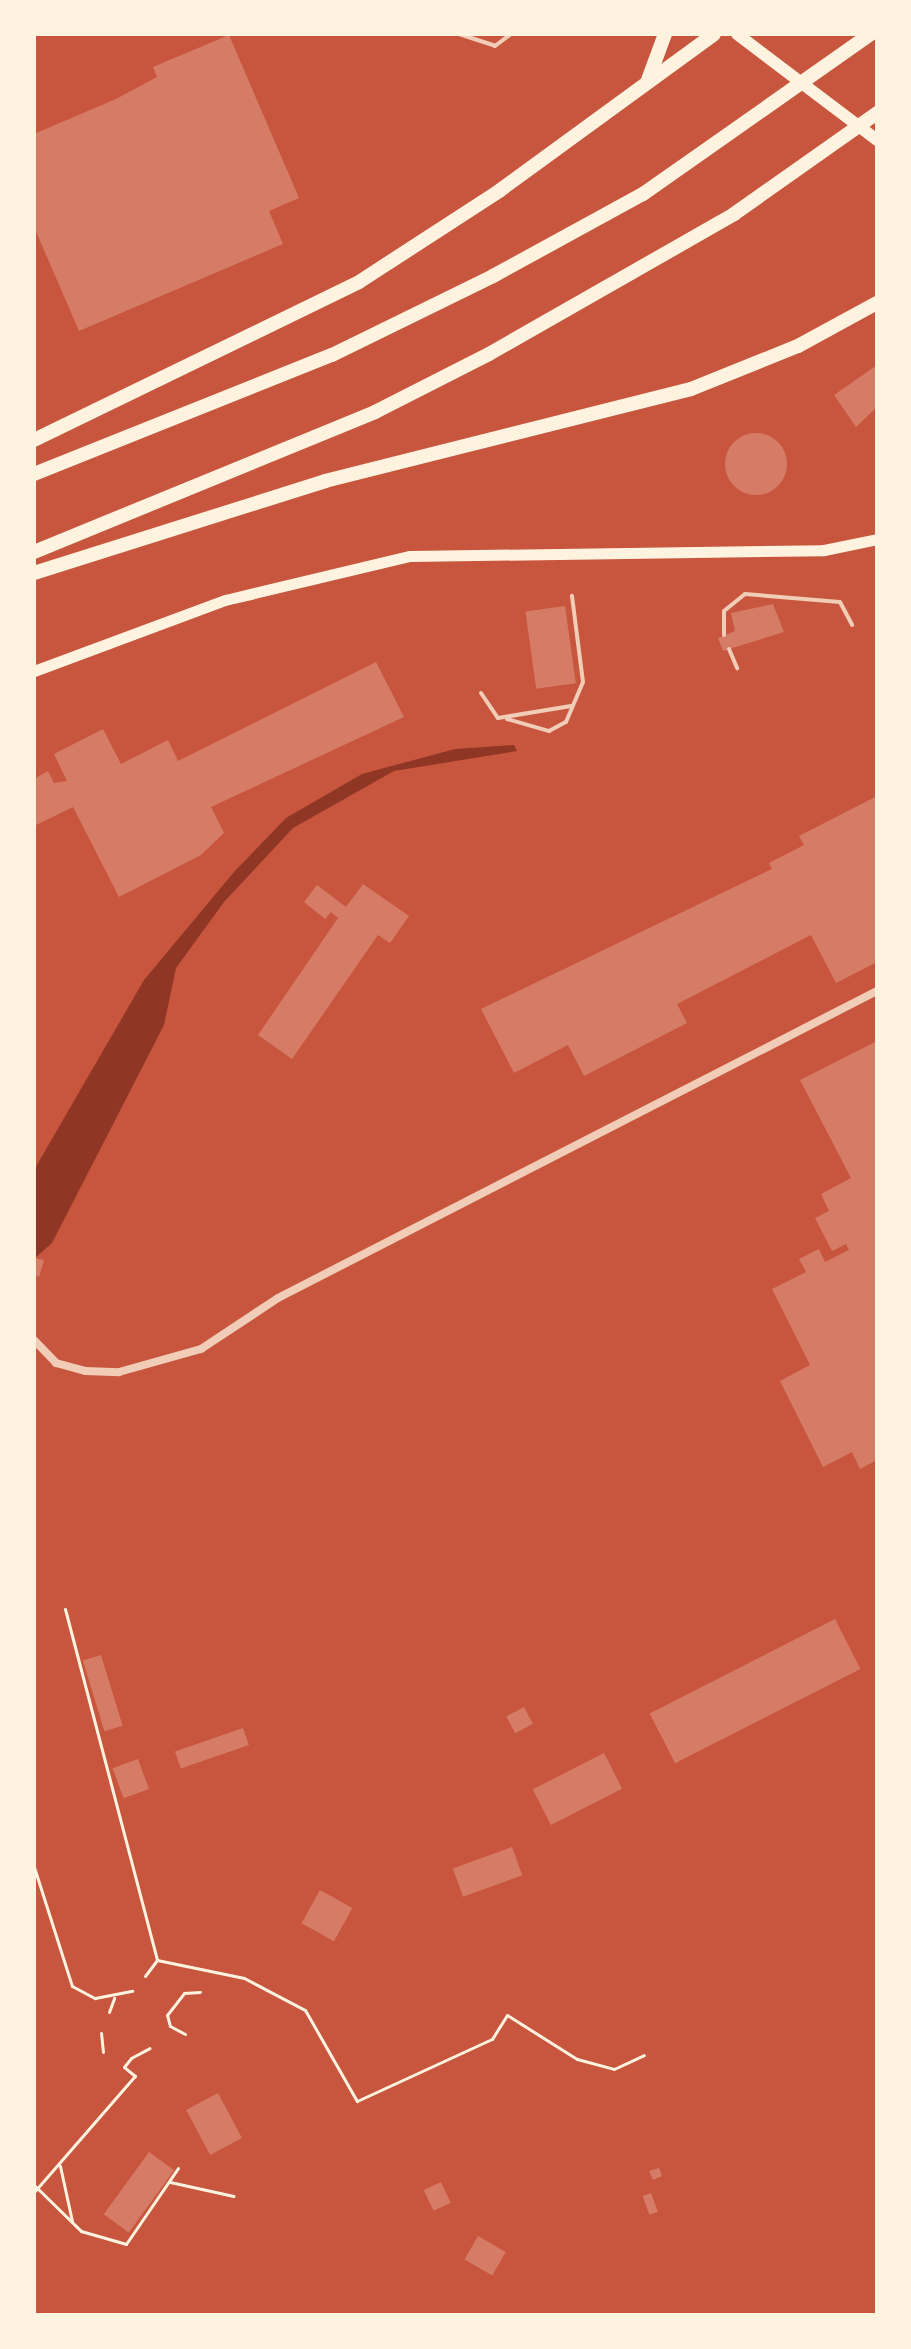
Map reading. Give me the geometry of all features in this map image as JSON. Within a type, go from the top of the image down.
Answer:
[{"type":"highway","points":[[646,84],[665,34]]},
{"type":"highway","points":[[34,440],[359,282],[714,34]]},
{"type":"highway","points":[[34,474],[332,355],[493,276],[643,194],[871,34]]},
{"type":"highway","points":[[34,552],[375,412],[477,360],[661,259],[877,113]]},
{"type":"highway","points":[[34,573],[325,481],[691,389],[798,346],[877,303]]},
{"type":"main road","points":[[737,34],[877,140]]},
{"type":"main road","points":[[34,671],[225,600],[410,556],[525,549],[824,550],[877,539]]},
{"type":"street","points":[[34,1340],[56,1363],[85,1371],[144,1367],[201,1349],[278,1298],[877,991]]},
{"type":"lane","points":[[459,34],[495,46],[511,34]]},
{"type":"lane","points":[[724,635],[724,611],[745,594],[840,602],[852,625]]},
{"type":"lane","points":[[481,693],[498,718],[549,731],[562,727],[583,682],[572,596]]},
{"type":"lane","points":[[729,649],[737,668]]},
{"type":"lane","points":[[507,719],[571,706]]},
{"type":"path","points":[[65,1609],[157,1960]]},
{"type":"path","points":[[34,1867],[66,1978],[87,1995],[114,1998],[132,1991]]},
{"type":"path","points":[[145,1976],[157,1960]]},
{"type":"path","points":[[157,1960],[254,1981],[305,2010],[357,2101],[492,2039],[507,2015],[577,2059],[614,2069],[644,2055]]},
{"type":"path","points":[[185,2034],[170,2026],[167,2015],[184,1993],[200,1992]]},
{"type":"path","points":[[109,2012],[114,1998]]},
{"type":"path","points":[[101,2033],[103,2052]]},
{"type":"path","points":[[150,2048],[137,2050],[124,2067],[135,2076],[60,2166],[35,2188],[72,2223],[126,2244],[178,2168]]},
{"type":"path","points":[[60,2166],[72,2223]]},
{"type":"path","points":[[169,2181],[233,2196]]},
{"type":"shaded area","points":[[514,745],[517,751],[394,771],[293,828],[224,902],[176,968],[164,1025],[52,1243],[34,1259],[34,1170],[144,980],[234,872],[286,818],[362,774],[455,749]]},
{"type":"building","points":[[229,35],[299,198],[269,211],[283,244],[79,331],[34,227],[34,134],[116,99],[157,77],[153,67]]},
{"type":"building","points":[[877,365],[877,407],[856,427],[834,395]]},
{"type":"building","points":[[750,433],[762,433],[778,442],[785,452],[785,476],[778,486],[762,495],[750,495],[730,481],[725,470],[725,458],[739,438]]},
{"type":"building","points":[[773,604],[784,632],[723,651],[718,638],[735,631],[731,613]]},
{"type":"building","points":[[565,606],[576,683],[536,689],[525,612]]},
{"type":"building","points":[[376,662],[404,717],[211,807],[224,833],[201,855],[119,897],[73,807],[34,826],[34,779],[48,771],[54,783],[67,781],[54,754],[103,729],[121,764],[168,740],[178,761]]},
{"type":"building","points":[[877,796],[877,962],[836,983],[811,935],[677,1004],[687,1023],[584,1076],[568,1045],[514,1073],[481,1009],[772,869],[769,863],[804,845],[799,836]]},
{"type":"building","points":[[363,884],[409,916],[390,943],[378,935],[292,1059],[258,1035],[338,918],[331,912],[325,919],[304,902],[317,885],[346,907]]},
{"type":"building","points":[[877,1041],[877,1460],[860,1469],[852,1452],[823,1467],[780,1381],[810,1365],[772,1289],[806,1272],[799,1259],[819,1249],[825,1262],[849,1250],[846,1244],[832,1251],[815,1218],[829,1211],[821,1194],[851,1178],[800,1080]]},
{"type":"building","points":[[34,1258],[44,1260],[39,1277],[34,1275]]},
{"type":"building","points":[[835,1619],[860,1669],[675,1763],[650,1713]]},
{"type":"building","points":[[101,1655],[123,1726],[104,1731],[83,1661]]},
{"type":"building","points":[[524,1707],[533,1724],[515,1733],[506,1716]]},
{"type":"building","points":[[243,1728],[249,1745],[181,1768],[175,1751]]},
{"type":"building","points":[[604,1753],[622,1789],[551,1825],[533,1789]]},
{"type":"building","points":[[138,1759],[149,1789],[124,1798],[113,1768]]},
{"type":"building","points":[[512,1847],[522,1875],[463,1897],[453,1869]]},
{"type":"building","points":[[320,1890],[352,1908],[334,1941],[302,1923]]},
{"type":"building","points":[[218,2093],[242,2138],[210,2155],[186,2110]]},
{"type":"building","points":[[149,2152],[174,2170],[129,2233],[104,2214]]},
{"type":"building","points":[[659,2168],[662,2176],[653,2180],[649,2171]]},
{"type":"building","points":[[441,2182],[451,2203],[434,2211],[424,2190]]},
{"type":"building","points":[[651,2193],[658,2212],[649,2215],[643,2196]]},
{"type":"building","points":[[478,2236],[506,2252],[492,2275],[464,2259]]}]
